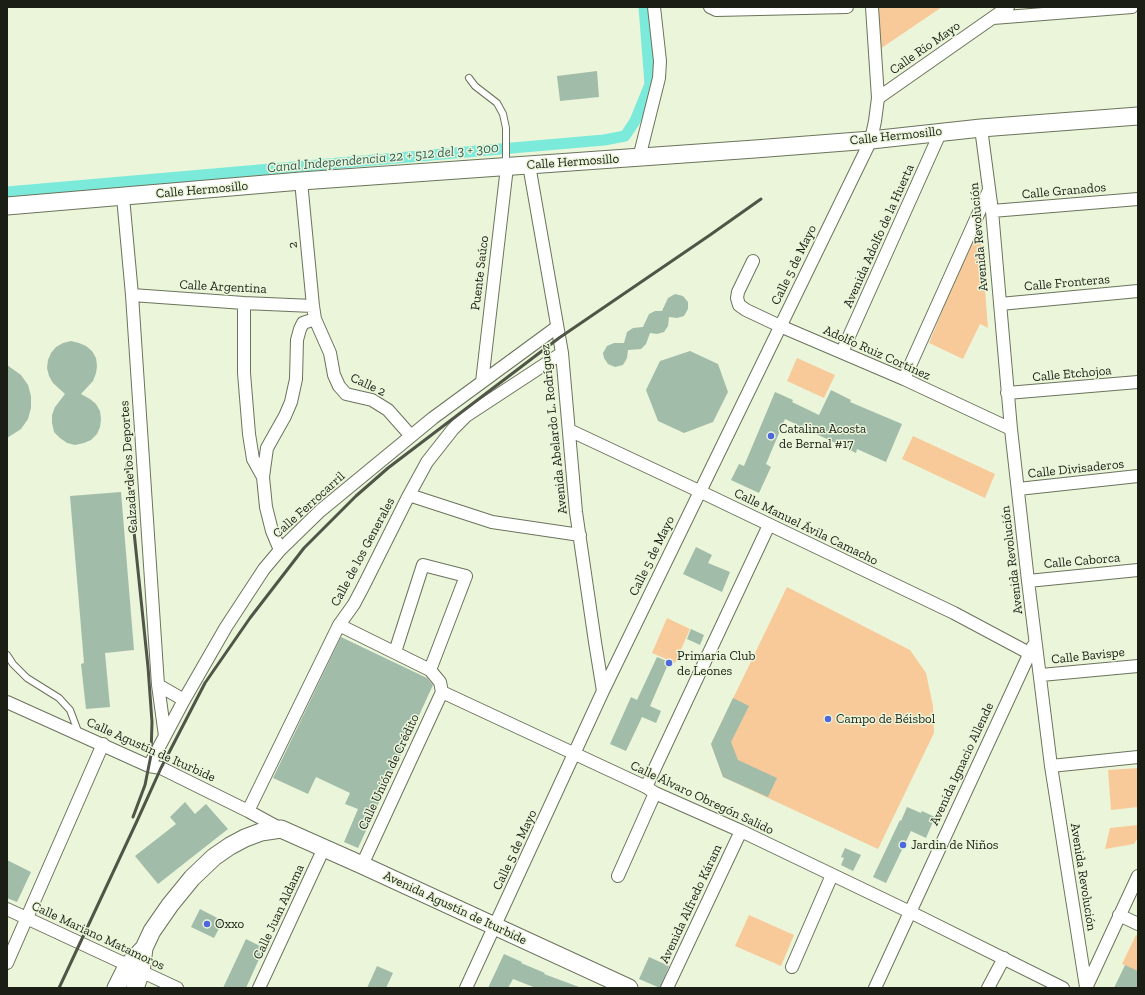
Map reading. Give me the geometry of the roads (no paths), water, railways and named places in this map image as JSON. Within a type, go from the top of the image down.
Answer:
[{"type":"street","points":[[639,158],[659,78],[660,61],[654,7]]},
{"type":"street","points":[[710,8],[716,10],[847,7]]},
{"type":"street","name":"Calle 5 de Mayo","points":[[466,988],[604,690],[699,491],[871,140],[876,121],[878,98],[872,7]]},
{"type":"street","name":"Calle Río Mayo","points":[[878,98],[1008,7]]},
{"type":"street","points":[[993,18],[1132,7]]},
{"type":"street","name":"Calle Hermosillo","points":[[7,206],[301,182],[871,140],[941,131],[1138,116]]},
{"type":"street","name":"Avenida Revolución","points":[[981,128],[992,211],[1007,393],[1028,581],[1051,766],[1086,988]]},
{"type":"street","name":"Avenida Adolfo de la Huerta","points":[[842,352],[941,131]]},
{"type":"street","name":"Avenida Abelardo L. Rodríguez","points":[[529,165],[562,353],[576,512],[595,642],[604,690]]},
{"type":"street","name":"Puente Saúco","points":[[482,382],[507,167]]},
{"type":"street","name":"2","points":[[301,182],[313,306]]},
{"type":"street","points":[[904,379],[989,190]]},
{"type":"street","name":"Calzada de los Deportes","points":[[123,197],[132,295],[158,685],[165,736]]},
{"type":"street","name":"Calle Granados","points":[[992,211],[1138,199]]},
{"type":"street","name":"Adolfo Ruiz Cortínez","points":[[753,261],[738,292],[737,298],[740,305],[746,310],[904,379],[1011,429]]},
{"type":"street","name":"Calle Fronteras","points":[[1000,304],[1138,291]]},
{"type":"street","name":"Calle Argentina","points":[[132,295],[313,306]]},
{"type":"street","points":[[244,303],[244,373],[249,434],[253,459],[263,477]]},
{"type":"street","name":"Calle 2","points":[[313,306],[315,319],[330,353],[334,375],[339,386],[346,394],[372,400],[388,410],[411,436]]},
{"type":"street","points":[[280,550],[272,531],[266,507],[263,477],[267,448],[291,402],[296,379],[297,340],[300,329],[303,323],[315,319]]},
{"type":"street","name":"Calle Ferrocarril","points":[[148,766],[226,626],[264,569],[280,550],[320,511],[433,418],[557,327]]},
{"type":"street","name":"Calle de los Generales","points":[[248,811],[339,625],[354,604],[364,586],[427,462],[454,428],[466,416],[562,353]]},
{"type":"street","name":"Calle Etchojoa","points":[[1007,393],[1138,382]]},
{"type":"street","name":"Calle Manuel Ávila Camacho","points":[[569,430],[954,613],[1029,653]]},
{"type":"street","name":"Calle Divisaderos","points":[[1018,489],[1138,476]]},
{"type":"street","points":[[409,495],[492,522],[580,535]]},
{"type":"street","points":[[618,876],[650,790],[769,525]]},
{"type":"street","points":[[395,652],[424,565],[466,576],[430,670]]},
{"type":"street","name":"Calle Caborca","points":[[1028,581],[1138,570]]},
{"type":"street","points":[[339,625],[430,670],[440,682],[442,692]]},
{"type":"street","name":"Avenida Ignacio Allende","points":[[875,988],[1036,639]]},
{"type":"street","name":"Calle Bavispe","points":[[1040,675],[1138,666]]},
{"type":"street","points":[[158,685],[184,700]]},
{"type":"street","name":"Calle Álvaro Obregón Salido","points":[[442,692],[741,831],[910,912],[1063,988]]},
{"type":"street","name":"Calle Unión de Crédito","points":[[362,865],[442,692]]},
{"type":"street","name":"Calle Agustín de Iturbide","points":[[7,702],[103,744],[148,766],[161,768],[281,829]]},
{"type":"street","points":[[7,963],[103,744]]},
{"type":"street","points":[[1051,766],[1138,757]]},
{"type":"street","points":[[116,988],[135,975],[144,948],[152,931],[170,905],[192,878],[230,846],[261,832],[281,829]]},
{"type":"street","name":"Avenida Agustín de Iturbide","points":[[281,829],[629,988]]},
{"type":"street","name":"Avenida Alfredo Káram","points":[[667,988],[741,831]]},
{"type":"street","name":"Calle Juan Aldama","points":[[260,988],[324,848]]},
{"type":"street","points":[[792,967],[832,875]]},
{"type":"street","points":[[1086,988],[1138,876]]},
{"type":"street","name":"Calle Mariano Matamoros","points":[[7,909],[135,975],[177,988]]},
{"type":"street","points":[[1119,915],[1138,924]]},
{"type":"street","points":[[988,988],[1004,958]]},
{"type":"lane","points":[[469,78],[476,86],[497,103],[503,114],[506,128],[507,167]]},
{"type":"lane","points":[[7,655],[13,664],[27,678],[59,698],[70,710],[79,734]]},
{"type":"waterway","name":"Canal Independencia 22 + 512 del 3 + 300","points":[[7,192],[604,140],[625,136],[635,121],[650,84],[644,7]]},
{"type":"railway","points":[[59,988],[161,768],[205,683],[250,618],[304,548],[356,496],[388,468],[559,338],[761,199]]},
{"type":"railway","points":[[127,464],[148,667],[152,722],[151,755],[145,785],[133,817]]},
{"type":"place","name":"Catalina Acosta de Bernal #17","points":[[771,436]]},
{"type":"place","name":"Primaria Club de Leones","points":[[669,663]]},
{"type":"place","name":"Campo de Béisbol","points":[[828,719]]},
{"type":"place","name":"Jardin de Niños","points":[[903,845]]},
{"type":"place","name":"Oxxo","points":[[207,924]]}]
